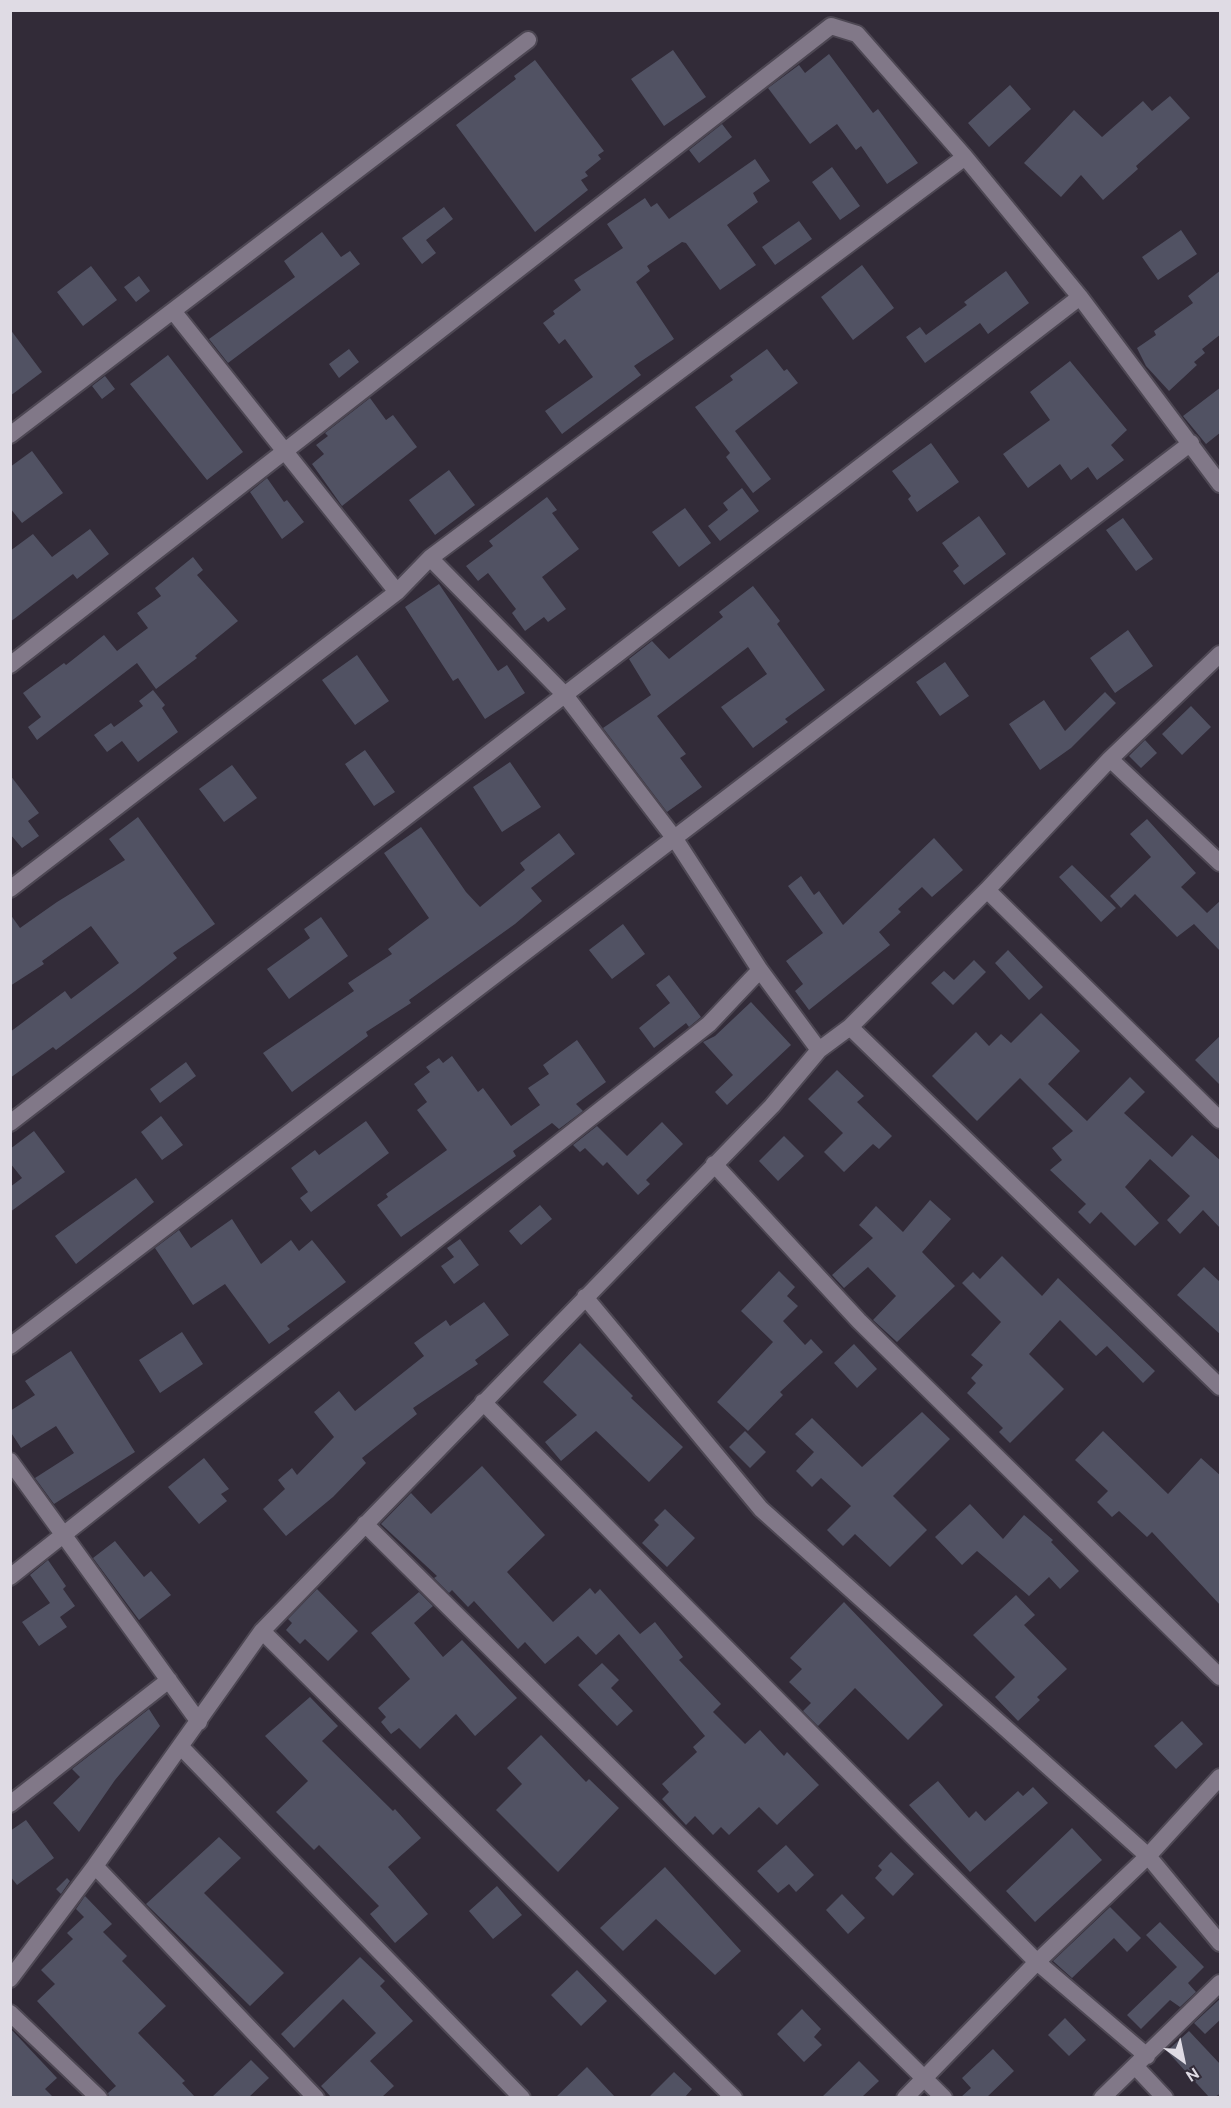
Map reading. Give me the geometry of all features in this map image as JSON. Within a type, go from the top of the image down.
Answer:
[{"type":"street","points":[[10,665],[831,27],[857,34],[965,157],[1080,297],[1167,417],[1191,443],[1221,484]]},
{"type":"street","points":[[10,435],[528,40]]},
{"type":"street","points":[[10,889],[397,592],[430,558],[965,157]]},
{"type":"street","points":[[10,1124],[1080,297]]},
{"type":"street","points":[[173,311],[397,592]]},
{"type":"street","points":[[10,1346],[1191,443]]},
{"type":"street","points":[[430,558],[565,695],[675,839],[760,970],[819,1050]]},
{"type":"street","points":[[10,1979],[95,1866],[262,1631],[772,1106],[819,1050],[850,1027],[987,890],[1110,759],[1221,654]]},
{"type":"street","points":[[1110,759],[1221,863]]},
{"type":"street","points":[[987,890],[1221,1120]]},
{"type":"street","points":[[10,1577],[709,1024],[760,970]]},
{"type":"street","points":[[850,1027],[1221,1387]]},
{"type":"street","points":[[714,1164],[859,1321],[1221,1677]]},
{"type":"street","points":[[585,1297],[761,1509],[1148,1856],[1221,1942]]},
{"type":"street","points":[[483,1402],[1037,1962],[1141,2061],[1165,2097]]},
{"type":"street","points":[[10,1461],[199,1722]]},
{"type":"street","points":[[365,1524],[944,2097]]},
{"type":"street","points":[[262,1631],[734,2097]]},
{"type":"street","points":[[10,1804],[170,1680]]},
{"type":"street","points":[[181,1747],[522,2097]]},
{"type":"street","points":[[905,2097],[1037,1962],[1148,1856],[1221,1777]]},
{"type":"street","points":[[95,1866],[316,2097]]},
{"type":"street","points":[[1102,2097],[1221,1983]]},
{"type":"street","points":[[10,2013],[99,2097]]},
{"type":"building","points":[[673,50],[706,97],[664,126],[631,79]]},
{"type":"building","points":[[829,54],[873,113],[878,109],[918,163],[887,184],[861,146],[856,150],[837,124],[810,144],[768,88],[799,65],[805,73]]},
{"type":"building","points":[[535,60],[604,151],[598,155],[601,159],[585,172],[588,176],[581,180],[588,190],[535,232],[456,125],[516,79],[514,76]]},
{"type":"building","points":[[1010,85],[1031,109],[989,147],[968,123]]},
{"type":"building","points":[[1170,96],[1190,118],[1136,166],[1138,169],[1103,200],[1081,175],[1061,197],[1024,163],[1074,110],[1102,137],[1143,101],[1152,111]]},
{"type":"building","points":[[722,124],[732,137],[699,163],[689,150]]},
{"type":"building","points":[[755,159],[770,181],[753,193],[758,202],[727,225],[756,265],[720,290],[686,243],[682,242],[647,266],[650,271],[636,282],[674,339],[634,366],[641,375],[562,434],[545,411],[593,377],[565,339],[559,344],[543,323],[555,314],[553,311],[581,290],[574,280],[623,248],[607,224],[645,198],[651,207],[657,203],[669,219]]},
{"type":"building","points":[[832,167],[860,206],[840,220],[812,182]]},
{"type":"building","points":[[444,207],[453,219],[426,240],[436,253],[422,264],[402,238]]},
{"type":"building","points":[[799,221],[812,239],[775,265],[762,247]]},
{"type":"building","points":[[1181,230],[1197,254],[1158,280],[1142,257]]},
{"type":"building","points":[[322,232],[341,257],[350,251],[360,264],[228,363],[209,339],[295,277],[284,261]]},
{"type":"building","points":[[862,265],[894,308],[853,340],[821,297]]},
{"type":"building","points":[[91,266],[117,300],[83,326],[57,292]]},
{"type":"building","points":[[1221,270],[1221,334],[1202,349],[1205,353],[1194,362],[1197,365],[1169,391],[1146,366],[1137,348],[1156,335],[1154,331],[1193,303],[1188,296]]},
{"type":"building","points":[[1006,271],[1029,303],[988,334],[980,323],[925,363],[906,337],[920,327],[926,335],[967,305],[964,302]]},
{"type":"building","points":[[139,276],[150,291],[136,302],[124,287]]},
{"type":"building","points":[[10,329],[42,372],[10,396]]},
{"type":"building","points":[[349,349],[359,362],[339,378],[329,364]]},
{"type":"building","points":[[767,349],[784,371],[787,369],[798,383],[735,431],[771,479],[753,493],[726,457],[730,453],[695,407],[733,380],[730,376]]},
{"type":"building","points":[[168,355],[243,452],[207,480],[130,384]]},
{"type":"building","points":[[1070,361],[1127,430],[1111,445],[1124,460],[1097,480],[1088,467],[1071,480],[1060,464],[1028,488],[1003,454],[1050,420],[1030,392]]},
{"type":"building","points":[[105,376],[115,389],[102,399],[92,386]]},
{"type":"building","points":[[1221,387],[1221,432],[1206,444],[1183,416]]},
{"type":"building","points":[[370,398],[386,420],[393,415],[417,447],[342,506],[312,464],[324,454],[316,445],[328,436],[325,433]]},
{"type":"building","points":[[931,443],[959,482],[917,512],[908,499],[911,496],[892,471]]},
{"type":"building","points":[[32,451],[63,493],[22,523],[10,508],[10,467]]},
{"type":"building","points":[[449,470],[475,505],[435,535],[409,500]]},
{"type":"building","points":[[267,478],[284,502],[287,500],[304,522],[282,539],[250,492]]},
{"type":"building","points":[[742,488],[759,511],[720,541],[708,526],[728,510],[723,503]]},
{"type":"building","points":[[547,497],[557,510],[552,513],[579,549],[542,577],[566,609],[548,622],[544,617],[525,631],[512,613],[516,609],[488,573],[478,581],[466,566],[493,546],[489,541]]},
{"type":"building","points":[[685,508],[711,543],[679,567],[652,532]]},
{"type":"building","points":[[979,516],[1006,554],[964,585],[953,571],[959,566],[942,543]]},
{"type":"building","points":[[1123,518],[1153,559],[1136,571],[1106,530]]},
{"type":"building","points":[[90,529],[109,554],[77,579],[73,574],[10,622],[10,551],[33,534],[52,557]]},
{"type":"building","points":[[193,557],[203,570],[197,575],[238,621],[195,656],[197,658],[156,689],[137,663],[37,740],[28,727],[41,717],[23,693],[64,663],[66,665],[104,635],[117,651],[148,628],[137,613],[161,596],[155,588]]},
{"type":"building","points":[[439,584],[498,671],[507,665],[525,693],[485,719],[458,678],[453,681],[405,607]]},
{"type":"building","points":[[753,586],[780,621],[777,624],[825,690],[785,719],[788,722],[753,748],[721,707],[767,674],[748,647],[657,716],[686,754],[680,758],[702,787],[667,812],[603,728],[651,695],[629,659],[652,641],[669,659],[723,617],[719,612]]},
{"type":"building","points":[[1128,630],[1153,666],[1115,693],[1090,658]]},
{"type":"building","points":[[357,655],[389,701],[355,725],[322,680]]},
{"type":"building","points":[[945,662],[969,696],[940,716],[916,682]]},
{"type":"building","points":[[153,690],[165,705],[162,708],[178,732],[138,762],[122,741],[107,752],[94,735],[111,723],[114,727],[143,706],[139,701]]},
{"type":"building","points":[[1105,692],[1116,703],[1071,748],[1040,770],[1009,724],[1044,700],[1065,731]]},
{"type":"building","points":[[1191,706],[1211,727],[1182,755],[1162,734]]},
{"type":"building","points":[[1145,740],[1157,753],[1141,768],[1129,756]]},
{"type":"building","points":[[365,750],[395,792],[374,806],[345,764]]},
{"type":"building","points":[[510,762],[541,807],[502,832],[473,787]]},
{"type":"building","points":[[232,765],[257,798],[224,822],[199,789]]},
{"type":"building","points":[[10,775],[39,813],[28,821],[39,836],[22,848],[10,834]]},
{"type":"building","points":[[138,817],[215,924],[173,953],[177,958],[135,991],[56,1050],[53,1047],[10,1078],[10,1032],[65,991],[71,999],[119,963],[91,926],[42,961],[44,964],[10,986],[10,914],[20,928],[125,860],[109,839]]},
{"type":"building","points":[[1147,819],[1196,873],[1181,887],[1207,913],[1221,900],[1221,952],[1194,924],[1177,937],[1135,894],[1121,908],[1110,896],[1151,857],[1130,834]]},
{"type":"building","points":[[421,827],[466,892],[480,907],[525,870],[520,863],[559,833],[575,854],[531,888],[542,901],[515,924],[409,1000],[411,1003],[366,1032],[368,1036],[292,1092],[263,1053],[354,991],[348,983],[392,954],[388,949],[429,918],[384,853]]},
{"type":"building","points":[[934,838],[963,870],[932,897],[922,887],[898,909],[901,912],[879,932],[890,945],[809,1010],[795,991],[803,984],[786,961],[823,933],[788,886],[801,876],[814,895],[819,891],[843,925]]},
{"type":"building","points":[[1072,865],[1116,908],[1101,922],[1059,877]]},
{"type":"building","points":[[321,917],[348,956],[289,999],[267,969],[310,938],[304,929]]},
{"type":"building","points":[[623,924],[645,954],[612,979],[589,950]]},
{"type":"building","points":[[1008,950],[1043,987],[1029,1000],[995,963]]},
{"type":"building","points":[[974,960],[986,972],[953,1005],[931,983],[944,971],[954,980]]},
{"type":"building","points":[[669,975],[701,1017],[689,1027],[686,1023],[654,1048],[639,1028],[670,1003],[656,985]]},
{"type":"building","points":[[751,1002],[791,1045],[727,1105],[715,1092],[733,1075],[703,1042],[715,1036]]},
{"type":"building","points":[[1041,1013],[1080,1051],[1048,1084],[1087,1121],[1130,1077],[1145,1092],[1124,1113],[1172,1157],[1192,1135],[1221,1161],[1221,1229],[1203,1210],[1180,1234],[1167,1220],[1190,1196],[1150,1159],[1125,1187],[1159,1223],[1135,1246],[1101,1212],[1090,1224],[1078,1212],[1086,1204],[1050,1170],[1062,1160],[1052,1148],[1073,1131],[1020,1078],[977,1121],[932,1076],[976,1032],[989,1046],[1001,1034],[1011,1043]]},
{"type":"building","points":[[1221,1035],[1221,1086],[1195,1060]]},
{"type":"building","points":[[577,1040],[606,1082],[576,1104],[583,1111],[559,1129],[552,1123],[513,1151],[516,1156],[401,1237],[377,1205],[388,1197],[386,1194],[447,1150],[417,1110],[427,1102],[414,1084],[430,1072],[426,1067],[439,1058],[443,1063],[452,1056],[478,1092],[483,1088],[511,1126],[540,1105],[528,1088],[549,1074],[543,1065]]},
{"type":"building","points":[[186,1062],[196,1076],[160,1103],[150,1089]]},
{"type":"building","points":[[837,1070],[864,1096],[857,1102],[892,1136],[879,1149],[873,1144],[844,1172],[824,1152],[843,1133],[808,1099]]},
{"type":"building","points":[[161,1116],[183,1145],[162,1160],[141,1132]]},
{"type":"building","points":[[366,1121],[389,1153],[311,1212],[300,1198],[308,1192],[291,1168],[315,1150],[319,1155]]},
{"type":"building","points":[[662,1122],[683,1144],[646,1180],[650,1184],[638,1195],[607,1162],[603,1166],[585,1148],[580,1152],[573,1145],[597,1126],[627,1156]]},
{"type":"building","points":[[34,1131],[65,1172],[10,1212],[10,1187],[22,1178],[10,1163],[10,1149]]},
{"type":"building","points":[[784,1136],[804,1156],[778,1181],[759,1161]]},
{"type":"building","points":[[136,1178],[154,1202],[76,1264],[55,1236]]},
{"type":"building","points":[[930,1200],[951,1219],[922,1252],[955,1286],[897,1342],[873,1320],[896,1296],[868,1267],[844,1288],[832,1275],[873,1238],[859,1225],[876,1206],[903,1232]]},
{"type":"building","points":[[540,1205],[552,1219],[521,1245],[509,1231]]},
{"type":"building","points":[[232,1219],[261,1264],[291,1240],[299,1251],[312,1240],[346,1282],[287,1326],[290,1329],[269,1344],[225,1284],[193,1305],[155,1248],[179,1230],[191,1248]]},
{"type":"building","points":[[460,1239],[479,1265],[454,1284],[441,1266],[454,1257],[447,1248]]},
{"type":"building","points":[[1002,1256],[1042,1296],[1058,1278],[1155,1371],[1143,1383],[1107,1346],[1096,1356],[1060,1320],[1029,1354],[1064,1389],[1010,1443],[999,1432],[1003,1428],[967,1393],[976,1383],[971,1378],[983,1365],[971,1355],[1001,1322],[962,1283],[973,1272],[980,1279]]},
{"type":"building","points":[[1204,1267],[1221,1283],[1221,1335],[1177,1295]]},
{"type":"building","points":[[779,1271],[795,1287],[787,1296],[798,1306],[783,1321],[805,1345],[811,1339],[823,1352],[780,1392],[783,1395],[748,1431],[717,1402],[773,1342],[741,1311]]},
{"type":"building","points":[[484,1302],[509,1335],[475,1360],[478,1364],[413,1408],[417,1414],[362,1458],[366,1463],[333,1497],[286,1536],[263,1509],[285,1489],[278,1480],[292,1468],[297,1475],[334,1437],[314,1412],[339,1391],[355,1411],[424,1356],[414,1343],[446,1320],[450,1326]]},
{"type":"building","points":[[182,1332],[203,1364],[160,1393],[139,1360]]},
{"type":"building","points":[[580,1343],[633,1396],[631,1398],[683,1447],[649,1482],[596,1431],[561,1461],[545,1442],[577,1415],[543,1382]]},
{"type":"building","points":[[854,1344],[877,1369],[857,1388],[834,1363]]},
{"type":"building","points":[[71,1351],[135,1452],[54,1504],[35,1478],[74,1453],[56,1426],[21,1448],[10,1431],[10,1411],[35,1395],[25,1381]]},
{"type":"building","points":[[922,1412],[950,1439],[893,1496],[927,1530],[890,1567],[855,1534],[843,1546],[827,1530],[851,1506],[821,1478],[812,1487],[796,1471],[814,1452],[795,1434],[812,1418],[862,1467]]},
{"type":"building","points":[[745,1431],[766,1452],[750,1468],[729,1447]]},
{"type":"building","points":[[1103,1431],[1168,1494],[1201,1458],[1221,1476],[1221,1606],[1152,1532],[1147,1537],[1119,1511],[1112,1517],[1097,1502],[1108,1491],[1075,1460]]},
{"type":"building","points":[[204,1458],[229,1489],[221,1494],[227,1501],[199,1524],[168,1487]]},
{"type":"building","points":[[482,1466],[545,1535],[507,1572],[553,1622],[590,1588],[595,1594],[600,1589],[640,1634],[655,1622],[683,1657],[679,1660],[721,1704],[713,1712],[745,1744],[760,1730],[784,1756],[787,1752],[819,1785],[777,1825],[759,1807],[729,1835],[721,1827],[713,1835],[695,1816],[686,1825],[662,1799],[669,1792],[662,1784],[697,1752],[693,1747],[705,1736],[619,1634],[596,1655],[578,1636],[545,1664],[525,1642],[518,1649],[474,1601],[468,1607],[452,1590],[449,1593],[434,1578],[437,1576],[381,1524],[411,1493],[431,1514]]},
{"type":"building","points":[[970,1504],[1003,1539],[1024,1515],[1053,1540],[1051,1542],[1079,1571],[1060,1589],[1049,1577],[1029,1596],[977,1551],[962,1565],[935,1537]]},
{"type":"building","points":[[665,1509],[695,1538],[667,1567],[642,1543],[659,1525],[654,1520]]},
{"type":"building","points":[[115,1541],[144,1577],[151,1571],[171,1595],[139,1620],[93,1558]]},
{"type":"building","points":[[48,1560],[66,1586],[63,1589],[75,1606],[60,1617],[67,1627],[39,1646],[22,1622],[50,1603],[30,1575]]},
{"type":"building","points":[[317,1589],[358,1631],[328,1661],[305,1639],[300,1644],[286,1630],[292,1623],[288,1619]]},
{"type":"building","points":[[419,1592],[433,1606],[414,1623],[443,1657],[462,1640],[517,1698],[475,1736],[456,1714],[420,1749],[399,1728],[391,1734],[381,1722],[386,1717],[378,1708],[410,1679],[371,1633]]},
{"type":"building","points":[[1016,1595],[1035,1615],[1024,1625],[1067,1669],[1037,1697],[1040,1700],[1018,1721],[995,1697],[1015,1677],[973,1635]]},
{"type":"building","points":[[844,1602],[943,1705],[908,1740],[855,1688],[818,1726],[803,1711],[811,1703],[789,1682],[802,1669],[790,1658]]},
{"type":"building","points":[[602,1663],[619,1680],[611,1688],[633,1711],[617,1726],[578,1685]]},
{"type":"building","points":[[310,1697],[338,1726],[322,1741],[393,1811],[395,1809],[421,1838],[388,1867],[428,1914],[395,1943],[370,1914],[379,1906],[319,1845],[314,1850],[276,1812],[308,1781],[265,1736]]},
{"type":"building","points":[[149,1709],[160,1726],[115,1780],[79,1832],[53,1803],[80,1777],[72,1769]]},
{"type":"building","points":[[1182,1721],[1203,1744],[1176,1769],[1154,1746]]},
{"type":"building","points":[[541,1735],[586,1782],[589,1779],[619,1808],[558,1872],[496,1810],[522,1784],[507,1768]]},
{"type":"building","points":[[938,1781],[969,1818],[976,1811],[985,1821],[1018,1791],[1023,1796],[1033,1787],[1048,1803],[970,1872],[909,1805]]},
{"type":"building","points":[[26,1820],[54,1858],[17,1885],[10,1876],[10,1831]]},
{"type":"building","points":[[1072,1828],[1102,1860],[1035,1922],[1006,1891]]},
{"type":"building","points":[[219,1837],[241,1858],[204,1893],[284,1973],[250,2006],[146,1904]]},
{"type":"building","points":[[786,1845],[814,1875],[796,1892],[789,1884],[778,1893],[757,1871]]},
{"type":"building","points":[[891,1852],[914,1874],[893,1896],[875,1878],[882,1870],[878,1866]]},
{"type":"building","points":[[665,1867],[741,1951],[715,1975],[656,1919],[623,1951],[600,1928]]},
{"type":"building","points":[[67,1878],[70,1881],[61,1894],[56,1889]]},
{"type":"building","points":[[497,1886],[522,1915],[493,1939],[469,1911]]},
{"type":"building","points":[[842,1894],[865,1918],[848,1934],[826,1910]]},
{"type":"building","points":[[85,1896],[112,1924],[103,1932],[127,1956],[122,1961],[166,2006],[138,2033],[185,2081],[182,2083],[195,2097],[109,2097],[108,2093],[116,2086],[37,2001],[55,1984],[41,1970],[73,1939],[67,1933],[84,1917],[76,1909]]},
{"type":"building","points":[[1110,1907],[1141,1938],[1127,1952],[1114,1938],[1072,1978],[1053,1961]]},
{"type":"building","points":[[1160,1922],[1204,1967],[1188,1983],[1196,1992],[1180,2007],[1170,2000],[1141,2029],[1127,2015],[1177,1967],[1146,1935]]},
{"type":"building","points":[[360,1957],[385,1981],[380,1986],[413,2021],[370,2061],[394,2086],[382,2097],[331,2097],[321,2086],[376,2033],[343,1999],[294,2048],[281,2034]]},
{"type":"building","points":[[577,1970],[607,2001],[581,2026],[551,1995]]},
{"type":"building","points":[[1221,1998],[1221,2019],[1205,2034],[1194,2023]]},
{"type":"building","points":[[802,2009],[821,2029],[814,2037],[822,2045],[804,2062],[777,2034]]},
{"type":"building","points":[[1065,2018],[1086,2040],[1069,2056],[1048,2035]]},
{"type":"building","points":[[10,2028],[57,2078],[45,2089],[53,2097],[10,2097]]},
{"type":"building","points":[[1189,2031],[1221,2065],[1221,2093],[1215,2097],[1209,2097],[1167,2051]]},
{"type":"building","points":[[993,2049],[1014,2071],[987,2097],[961,2097],[971,2088],[962,2078]]},
{"type":"building","points":[[251,2060],[269,2078],[249,2097],[212,2097]]},
{"type":"building","points":[[859,2061],[879,2081],[862,2097],[822,2097]]},
{"type":"building","points":[[587,2067],[615,2097],[556,2097]]},
{"type":"building","points":[[674,2072],[692,2089],[685,2097],[649,2097]]}]
